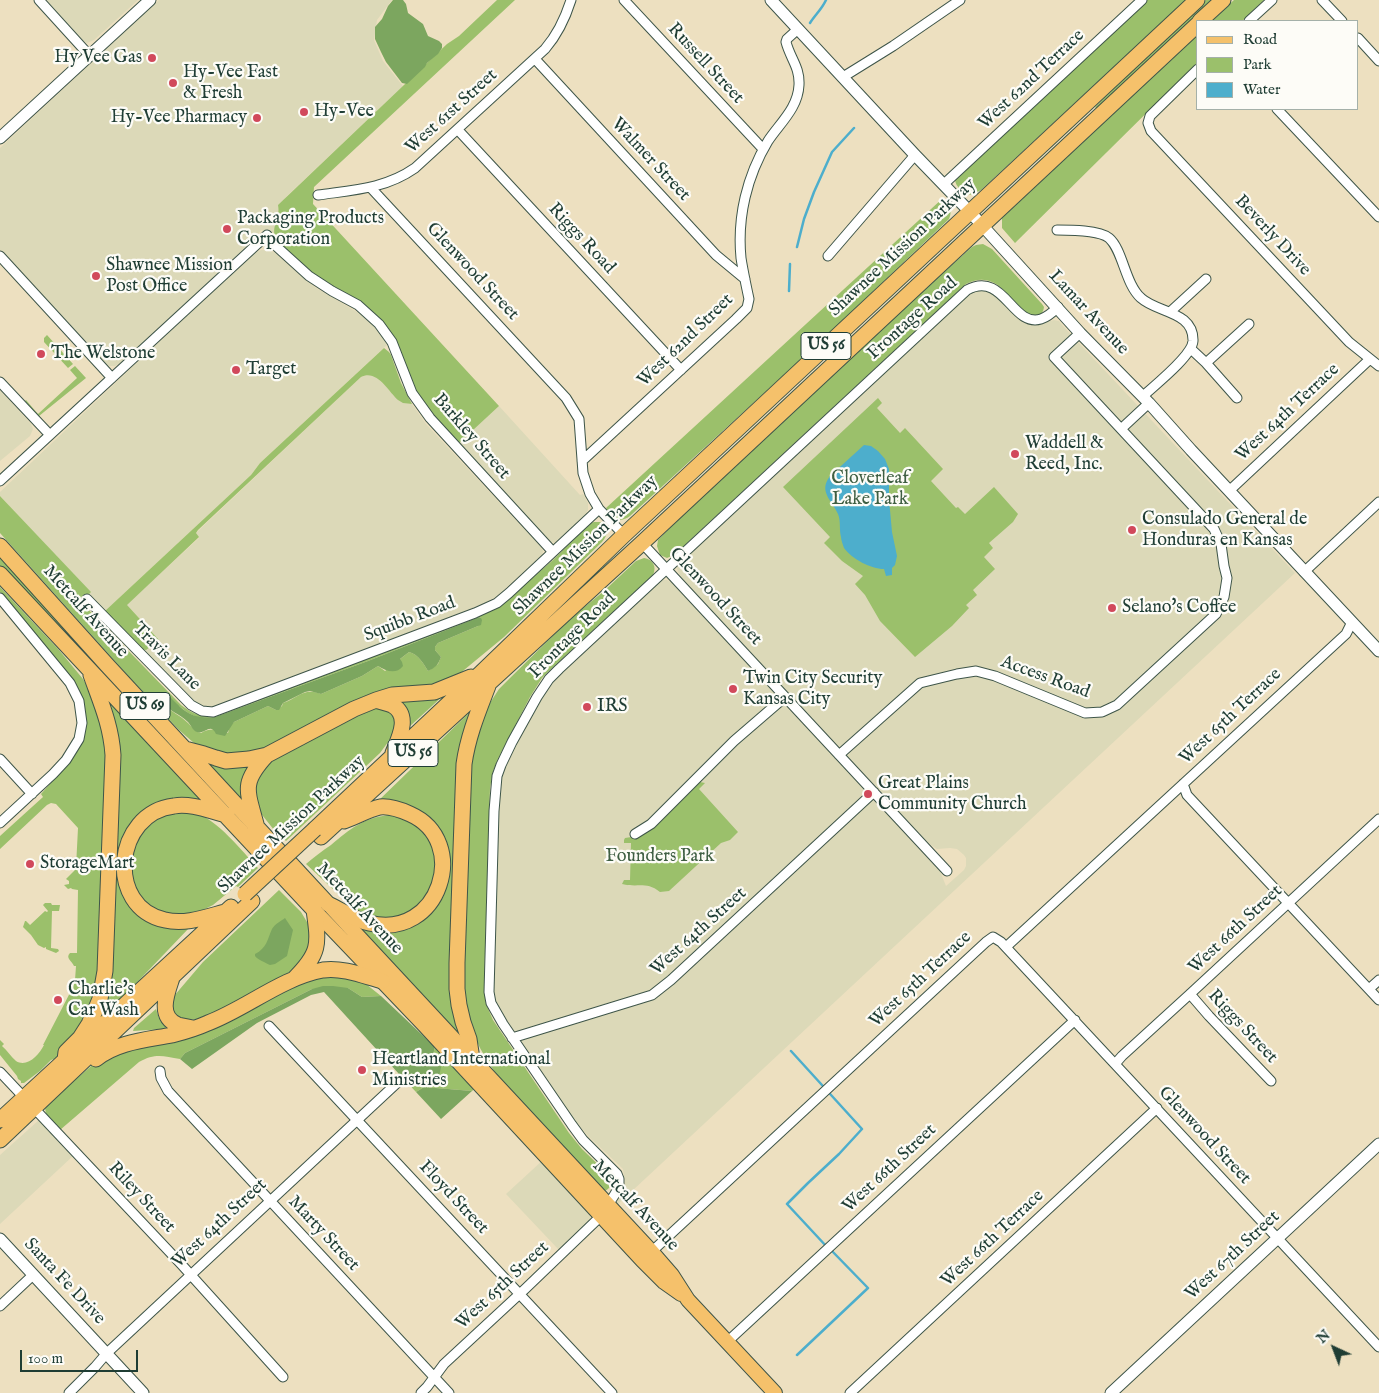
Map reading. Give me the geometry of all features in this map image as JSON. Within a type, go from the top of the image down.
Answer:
[{"type":"highway","name":"Shawnee Mission Parkway","points":[[318,833],[336,824],[485,678],[645,515],[1198,0]]},
{"type":"highway","name":"Shawnee Mission Parkway","points":[[1201,20],[1223,0]]},
{"type":"highway","name":"Shawnee Mission Parkway","points":[[0,1120],[24,1098],[69,1066],[172,977],[248,898],[318,833],[392,757],[620,564],[1196,25]]},
{"type":"highway","points":[[642,543],[640,534],[645,515]]},
{"type":"highway","points":[[620,564],[624,535]]},
{"type":"highway","name":"Metcalf Avenue","points":[[0,546],[258,828],[321,907]]},
{"type":"highway","name":"Metcalf Avenue","points":[[0,574],[226,815],[321,907]]},
{"type":"highway","name":"US 69","points":[[69,1066],[66,1052],[80,1038],[89,1024],[100,999],[105,971],[113,755],[111,732],[89,668]]},
{"type":"highway","points":[[184,749],[226,761],[267,755],[354,709],[376,700],[400,694],[434,692],[485,678],[467,744],[464,764],[457,963],[457,989],[462,1022],[469,1039],[472,1059]]},
{"type":"highway","points":[[376,700],[396,708],[402,716],[402,728],[392,757]]},
{"type":"highway","points":[[258,828],[248,796],[248,788],[252,773],[267,755]]},
{"type":"highway","points":[[226,815],[175,805],[157,811],[142,822],[131,835],[124,856],[124,867],[125,878],[133,897],[139,905],[155,917],[175,922],[188,921],[226,912]]},
{"type":"highway","name":"US 69","points":[[321,907],[370,923],[388,925],[405,922],[420,914],[433,900],[438,891],[443,872],[442,855],[434,836],[428,827],[414,816],[393,808],[380,808],[336,824]]},
{"type":"highway","name":"Shawnee Mission Parkway","points":[[0,1140],[34,1109],[69,1066],[226,912],[248,898]]},
{"type":"highway","points":[[294,979],[307,966],[316,949],[321,907]]},
{"type":"highway","points":[[69,1066],[86,1067],[99,1056],[128,1043],[175,1034],[207,1024],[294,979],[313,972],[330,969],[382,981]]},
{"type":"highway","points":[[172,977],[165,1000],[166,1014],[177,1024],[194,1028]]},
{"type":"main road","name":"Metcalf Avenue","points":[[321,907],[472,1059],[604,1210]]},
{"type":"main road","name":"Metcalf Avenue","points":[[321,907],[382,981],[647,1256],[672,1275],[688,1300],[775,1393]]},
{"type":"street","points":[[38,0],[89,55]]},
{"type":"street","points":[[0,138],[150,0]]},
{"type":"street","name":"West 61st Street","points":[[318,195],[387,184],[411,171],[458,130],[548,45],[564,21],[571,0]]},
{"type":"street","name":"Russell Street","points":[[624,0],[763,149]]},
{"type":"street","name":"Lamar Avenue","points":[[771,0],[1379,651]]},
{"type":"street","points":[[843,77],[894,46],[960,0]]},
{"type":"street","name":"West 62nd Terrace","points":[[944,184],[1142,0]]},
{"type":"street","points":[[1250,20],[1272,0]]},
{"type":"street","points":[[1322,0],[1341,20]]},
{"type":"street","name":"West 62nd Street","points":[[582,461],[746,308],[749,301],[741,250],[744,201],[750,179],[763,149],[797,98],[799,76],[786,42],[798,29]]},
{"type":"street","points":[[1359,39],[1379,61]]},
{"type":"street","name":"Walmer Street","points":[[534,59],[716,255],[745,279]]},
{"type":"street","name":"Beverly Drive","points":[[1196,71],[1150,116],[1148,123],[1152,131],[1350,342],[1379,366]]},
{"type":"street","points":[[1279,110],[1379,217]]},
{"type":"street","name":"Riggs Road","points":[[458,130],[681,370]]},
{"type":"street","points":[[828,256],[915,155]]},
{"type":"street","name":"Glenwood Street","points":[[371,188],[566,398],[579,419],[582,461],[585,479],[592,498],[599,510],[624,535]]},
{"type":"street","points":[[1057,230],[1093,232],[1109,238],[1116,247],[1131,284],[1139,297],[1148,305],[1180,317],[1192,333],[1193,342],[1191,349],[1121,429]]},
{"type":"street","name":"Barkley Street","points":[[112,378],[267,236],[309,276],[358,305],[379,324],[392,342],[412,393],[430,418],[554,552]]},
{"type":"street","points":[[0,256],[112,378],[0,481]]},
{"type":"street","points":[[1170,312],[1206,279]]},
{"type":"street","name":"Frontage Road","points":[[604,1210],[618,1186],[619,1179],[617,1174],[572,1125],[512,1038],[491,1003],[489,992],[497,776],[512,742],[537,696],[549,679],[666,568],[967,290],[981,285],[992,288],[1000,292],[1029,319],[1044,318],[1058,308]]},
{"type":"street","points":[[1206,364],[1249,324]]},
{"type":"street","name":"Access Road","points":[[840,755],[920,683],[957,674],[976,671],[995,676],[1085,713],[1102,712],[1117,705],[1216,614],[1224,597],[1227,578],[1221,544],[1214,529],[1054,358],[1080,333]]},
{"type":"street","points":[[1191,349],[1237,398]]},
{"type":"street","name":"West 64th Terrace","points":[[1229,491],[1370,359]]},
{"type":"street","points":[[0,382],[50,435]]},
{"type":"street","points":[[1304,572],[1379,502]]},
{"type":"street","points":[[554,552],[599,510]]},
{"type":"street","name":"Glenwood Street","points":[[642,543],[947,870]]},
{"type":"street","name":"Squibb Road","points":[[262,694],[494,605],[509,594],[554,552]]},
{"type":"street","points":[[0,598],[70,683],[79,701],[82,715],[81,731],[75,747],[53,774],[0,823]]},
{"type":"street","name":"Travis Lane","points":[[86,599],[196,709],[205,712],[216,711],[262,694]]},
{"type":"street","name":"West 65th Terrace","points":[[647,1256],[986,942],[993,938],[1001,942],[1006,948],[1346,634],[1352,622]]},
{"type":"street","points":[[635,834],[651,824],[734,741],[785,697]]},
{"type":"street","points":[[0,759],[32,794]]},
{"type":"street","points":[[1183,784],[1186,794],[1379,1000]]},
{"type":"street","name":"West 64th Street","points":[[512,1038],[652,995],[671,980],[874,792]]},
{"type":"street","name":"West 66th Street","points":[[1115,1064],[1379,819]]},
{"type":"street","name":"Glenwood Street","points":[[1006,948],[1379,1347]]},
{"type":"street","points":[[1369,989],[1379,980]]},
{"type":"street","name":"Riggs Street","points":[[1190,994],[1270,1081]]},
{"type":"street","name":"West 66th Street","points":[[727,1342],[1075,1020]]},
{"type":"street","name":"Floyd Street","points":[[269,1026],[612,1393]]},
{"type":"street","name":"Marty Street","points":[[160,1071],[161,1078],[168,1091],[202,1129],[449,1393]]},
{"type":"street","name":"Riley Street","points":[[0,1072],[283,1377]]},
{"type":"street","name":"West 64th Street","points":[[68,1393],[107,1353],[397,1082]]},
{"type":"street","name":"West 66th Terrace","points":[[850,1393],[1157,1108]]},
{"type":"street","name":"West 67th Street","points":[[1111,1393],[1379,1144]]},
{"type":"street","name":"West 65th Street","points":[[421,1393],[444,1364],[520,1294],[604,1210]]},
{"type":"street","name":"Santa Fe Drive","points":[[0,1239],[143,1393]]},
{"type":"street","points":[[0,1306],[33,1275]]},
{"type":"shaded area","points":[[44,0],[138,0],[94,40],[87,43]]},
{"type":"shaded area","points":[[159,0],[392,0],[377,20],[374,40],[383,61],[403,86],[287,196],[279,207],[274,233],[261,230],[252,242],[121,363],[109,366],[103,362],[0,250],[0,148]]},
{"type":"shaded area","points":[[261,250],[269,250],[277,254],[316,288],[362,315],[378,330],[387,345],[105,611],[88,594],[90,592],[0,496],[0,492],[250,256]]},
{"type":"shaded area","points":[[981,289],[993,292],[1022,322],[1039,324],[1054,320],[1059,321],[1295,573],[617,1205],[615,1204],[624,1190],[623,1169],[588,1136],[565,1109],[496,1004],[493,990],[500,788],[506,763],[544,693],[552,683],[658,583],[667,580],[674,584],[940,871],[946,886],[964,870],[966,858],[964,855],[957,849],[937,849],[928,843],[681,578],[677,569],[678,563],[965,297]]},
{"type":"shaded area","points":[[372,375],[377,378],[405,403],[412,404],[426,424],[541,547],[542,555],[497,596],[481,605],[216,706],[204,707],[193,702],[141,649],[126,605],[199,538],[196,533],[199,530],[361,377]]},
{"type":"shaded area","points":[[0,390],[31,424],[33,429],[30,436],[0,461]]},
{"type":"shaded area","points":[[499,406],[580,495],[583,494],[588,503],[588,510],[585,515],[555,543],[548,541],[458,444]]},
{"type":"shaded area","points":[[39,1120],[73,1156],[0,1224],[0,1155]]},
{"type":"shaded area","points":[[543,1160],[591,1215],[589,1222],[559,1250],[506,1194]]},
{"type":"green space","points":[[393,0],[403,0],[408,13],[423,24],[428,36],[442,44],[438,54],[407,84],[402,83],[386,62],[375,39],[375,27]]},
{"type":"green space","points":[[497,0],[515,0],[314,187],[313,204],[499,406],[458,444],[427,410],[413,387],[389,331],[317,278],[278,243],[275,238],[274,228],[278,215],[278,205],[447,44],[459,36]]},
{"type":"green space","points":[[1146,0],[1186,0],[981,190],[972,195],[961,190],[955,179]]},
{"type":"green space","points":[[1206,0],[1215,0],[1097,109],[1095,107]]},
{"type":"green space","points":[[1234,0],[1264,0],[1243,20],[1212,20]]},
{"type":"green space","points":[[1196,36],[1196,64],[1015,243],[1002,228],[1002,218]]},
{"type":"green space","points":[[943,198],[950,208],[949,219],[822,340],[630,516],[619,520],[611,515],[606,508]]},
{"type":"green space","points":[[983,244],[992,249],[1042,304],[1044,307],[1042,313],[1032,315],[1021,310],[1002,288],[992,282],[979,280],[966,284],[674,555],[667,558],[660,555],[657,546],[658,540],[681,517],[891,320],[972,247]]},
{"type":"green space","points":[[47,335],[73,364],[68,368],[44,342],[44,338]]},
{"type":"green space","points":[[384,348],[391,355],[401,383],[412,404],[403,403],[398,400],[377,378],[367,375],[361,377],[198,530],[196,533],[199,537],[127,605],[159,640],[146,650],[141,649],[105,611]]},
{"type":"green space","points":[[75,366],[86,378],[39,416],[25,401],[38,414],[77,378],[70,370]]},
{"type":"green space","name":"Cloverleaf Lake Park","points":[[878,398],[882,403],[877,408],[900,433],[905,428],[943,469],[931,481],[956,508],[958,507],[965,514],[994,487],[1018,514],[1013,522],[989,543],[993,548],[984,557],[995,569],[973,590],[977,595],[966,605],[969,608],[952,626],[915,657],[880,621],[865,595],[855,584],[863,576],[842,561],[824,543],[830,537],[783,487]]},
{"type":"green space","points":[[0,496],[91,592],[81,602],[181,705],[196,714],[212,716],[224,713],[501,605],[553,560],[589,524],[601,522],[607,532],[602,542],[504,637],[458,675],[276,742],[260,750],[229,757],[202,748],[179,730],[0,533]],"holes":[[[479,617],[481,618],[478,626],[438,643],[435,650],[441,657],[438,664],[428,671],[418,657],[409,652],[385,671],[378,666],[362,676],[321,694],[305,692],[283,703],[276,710],[268,706],[234,722],[230,725],[228,733],[214,730],[201,733],[162,702],[179,706],[199,718],[215,717],[368,661]]]},
{"type":"green space","points":[[0,555],[260,838],[257,842],[0,568]]},
{"type":"green space","points":[[644,558],[650,560],[653,564],[655,569],[653,575],[542,678],[498,759],[493,771],[490,788],[484,986],[486,1004],[493,1020],[569,1133],[582,1149],[610,1176],[612,1184],[605,1191],[600,1189],[497,1075],[480,1048],[469,1024],[462,991],[471,750],[486,709],[499,689],[571,618],[636,561]]},
{"type":"green space","points":[[0,587],[59,650],[83,679],[94,699],[106,745],[99,970],[94,996],[79,1031],[57,1058],[51,1060],[24,1083],[21,1083],[0,1055],[0,1040],[4,1044],[2,1046],[16,1061],[20,1063],[28,1062],[39,1053],[44,1045],[73,987],[76,966],[74,966],[68,956],[70,953],[77,953],[78,890],[68,889],[64,885],[69,884],[69,881],[66,879],[76,867],[78,828],[56,804],[51,803],[0,849],[0,836],[43,797],[41,794],[79,748],[83,739],[84,729],[69,676],[0,592]]},
{"type":"green space","points":[[479,617],[482,620],[481,625],[438,643],[435,650],[441,657],[437,664],[428,671],[418,657],[409,652],[400,659],[403,666],[400,669],[388,671],[378,666],[362,676],[321,694],[310,691],[305,692],[283,703],[279,710],[268,706],[234,722],[225,736],[216,734],[211,729],[201,732],[195,731],[185,719],[162,702],[163,699],[169,696],[189,713],[200,717],[215,717],[368,661]]},
{"type":"green space","points":[[103,695],[203,802],[135,821],[125,895],[190,927],[123,997],[93,1025],[118,764]]},
{"type":"green space","points":[[444,695],[408,728],[393,699]]},
{"type":"green space","points":[[379,707],[389,710],[397,720],[394,734],[380,753],[286,841],[274,830],[259,811],[254,797],[257,776],[270,762],[359,714]]},
{"type":"green space","points":[[471,711],[463,737],[465,1041],[361,929],[362,927],[373,931],[382,931],[433,908],[440,836],[377,802]]},
{"type":"green space","points":[[205,760],[251,763],[241,794],[242,800]]},
{"type":"green space","name":"Founders Park","points":[[700,782],[705,783],[699,789],[738,832],[730,840],[721,843],[669,891],[660,892],[646,886],[622,884],[624,880],[630,880],[631,843],[624,843],[625,838],[638,836]]},
{"type":"green space","points":[[179,811],[195,813],[212,822],[229,836],[258,868],[238,887],[236,886],[213,905],[195,914],[165,915],[145,904],[132,883],[132,847],[151,821]]},
{"type":"green space","points":[[389,815],[414,823],[427,836],[434,851],[437,871],[427,897],[404,916],[380,920],[359,913],[306,864],[357,825],[380,816]]},
{"type":"green space","points":[[279,890],[301,912],[310,927],[311,947],[297,967],[281,978],[198,1019],[182,1020],[173,1014],[172,1001],[174,996],[203,962]]},
{"type":"green space","points":[[45,903],[60,905],[59,911],[52,911],[51,948],[58,949],[59,951],[56,953],[38,945],[23,927],[25,921],[30,925],[45,911],[48,911],[43,905]]},
{"type":"green space","points":[[285,918],[293,930],[287,956],[270,965],[255,956],[255,954],[259,952],[268,940],[273,927]]},
{"type":"green space","points":[[327,974],[366,984],[381,996],[362,997],[348,988],[312,989],[185,1053],[180,1059],[155,1056],[139,1062],[60,1130],[46,1114],[45,1108],[48,1103],[96,1062],[139,1047],[203,1033],[304,981]]},
{"type":"green space","points":[[323,986],[348,988],[362,997],[381,996],[435,1047],[432,1059],[441,1067],[439,1077],[433,1081],[399,1074],[324,992],[311,995],[257,1023],[192,1069],[180,1059],[185,1053],[312,989]]},
{"type":"green space","points":[[156,1009],[159,1018],[166,1027],[165,1029],[133,1031],[134,1028]]},
{"type":"green space","points":[[435,1047],[476,1088],[472,1091],[424,1087],[416,1092],[399,1074],[433,1081],[432,1059]]},
{"type":"green space","points":[[424,1087],[472,1091],[441,1119],[416,1092]]},
{"type":"water","points":[[864,445],[871,446],[878,451],[885,459],[889,469],[892,532],[897,556],[895,565],[892,568],[892,575],[886,576],[884,569],[862,563],[844,548],[839,517],[827,496],[825,487],[830,476]]},
{"type":"waterway","points":[[810,23],[826,0]]},
{"type":"waterway","points":[[797,247],[804,219],[832,152],[854,128]]},
{"type":"waterway","points":[[789,291],[790,264]]},
{"type":"waterway","points":[[791,1051],[862,1129],[787,1204],[827,1247]]},
{"type":"waterway","points":[[797,1355],[868,1288],[831,1250]]},
{"type":"place","name":"Hy Vee Gas","points":[[152,58]]},
{"type":"place","name":"Hy-Vee Fast & Fresh","points":[[173,83]]},
{"type":"place","name":"Hy-Vee","points":[[304,112]]},
{"type":"place","name":"Hy-Vee Pharmacy","points":[[257,118]]},
{"type":"place","name":"Packaging Products Corporation","points":[[227,229]]},
{"type":"place","name":"Shawnee Mission Post Office","points":[[96,276]]},
{"type":"place","name":"The Welstone","points":[[41,354]]},
{"type":"place","name":"Target","points":[[236,370]]},
{"type":"place","name":"Waddell & Reed, Inc.","points":[[1015,454]]},
{"type":"place","name":"Consulado General de Honduras en Kansas","points":[[1132,530]]},
{"type":"place","name":"Selano's Coffee","points":[[1112,608]]},
{"type":"place","name":"Twin City Security Kansas City","points":[[733,689]]},
{"type":"place","name":"IRS","points":[[587,707]]},
{"type":"place","name":"Great Plains Community Church","points":[[868,794]]},
{"type":"place","name":"StorageMart","points":[[30,864]]},
{"type":"place","name":"Charlie's Car Wash","points":[[58,1000]]},
{"type":"place","name":"Heartland International Ministries","points":[[362,1070]]}]
